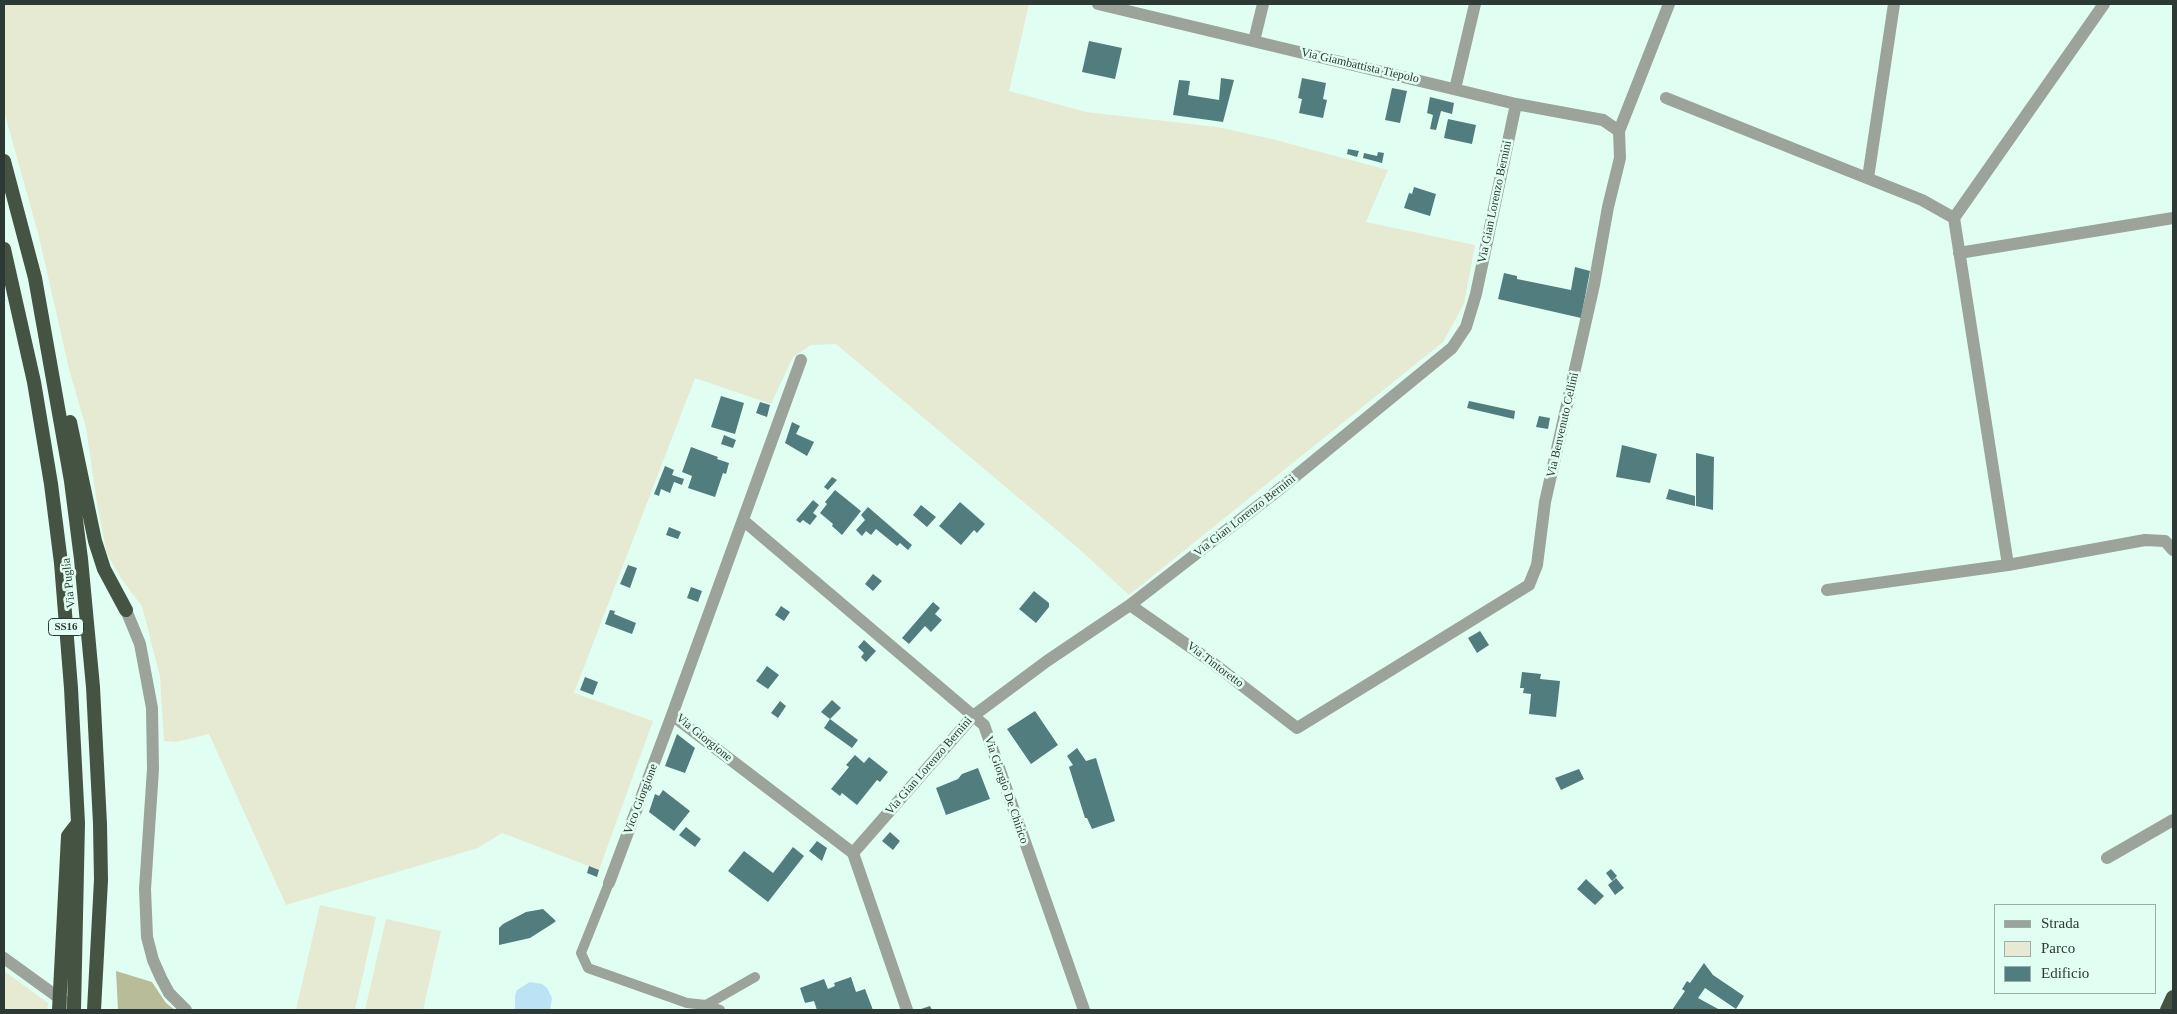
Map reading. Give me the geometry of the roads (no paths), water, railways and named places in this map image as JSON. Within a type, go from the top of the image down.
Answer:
[{"type":"highway","name":"Via Puglia","points":[[4,161],[35,278],[54,379],[82,559],[94,687],[101,880],[94,1010]]},
{"type":"highway","name":"Via Puglia","points":[[4,249],[34,382],[51,484],[61,563],[78,823],[75,1010]]},
{"type":"highway","points":[[54,379],[66,404],[95,541],[104,569],[126,610]]},
{"type":"highway","points":[[59,1010],[68,836],[78,823]]},
{"type":"highway","points":[[2167,1010],[2173,997]]},
{"type":"street","name":"Via Giambattista Tiepolo","points":[[1098,4],[1516,104],[1603,120],[1619,131]]},
{"type":"street","points":[[1254,41],[1263,4]]},
{"type":"street","points":[[1455,89],[1475,4]]},
{"type":"street","name":"Via Benvenuto Cellini","points":[[1297,728],[1529,585],[1537,565],[1545,502],[1594,285],[1608,207],[1620,158],[1619,131],[1669,4]]},
{"type":"street","points":[[1868,178],[1894,4]]},
{"type":"street","points":[[2008,565],[1954,218],[2104,4]]},
{"type":"street","points":[[1666,98],[1922,200],[1954,218]]},
{"type":"street","name":"Via Gian Lorenzo Bernini","points":[[853,853],[973,716],[1047,661],[1130,605],[1276,492],[1452,348],[1466,327],[1476,294],[1516,104]]},
{"type":"street","points":[[1959,253],[2173,218]]},
{"type":"street","name":"Via Giorgione","points":[[802,360],[672,715],[853,853]]},
{"type":"street","name":"Via Giorgio De Chirico","points":[[744,521],[984,726],[1084,1010]]},
{"type":"street","points":[[1827,590],[2008,565],[2145,540],[2166,541],[2173,550]]},
{"type":"street","name":"Via Tintoretto","points":[[1130,605],[1209,660],[1297,728]]},
{"type":"street","points":[[126,610],[140,644],[152,708],[153,769],[145,889],[147,937],[153,960],[169,993],[186,1010]]},
{"type":"street","name":"Vico Giorgione","points":[[609,883],[672,715]]},
{"type":"street","points":[[2107,858],[2173,820]]},
{"type":"street","points":[[853,853],[907,1010]]},
{"type":"street","points":[[4,958],[75,1010]]},
{"type":"lane","points":[[609,883],[581,953],[588,968],[688,1003],[706,1005],[720,1010]]},
{"type":"lane","points":[[706,1005],[755,977]]},
{"type":"water","points":[[530,982],[542,984],[547,988],[552,998],[550,1010],[515,1010],[517,990]]}]
